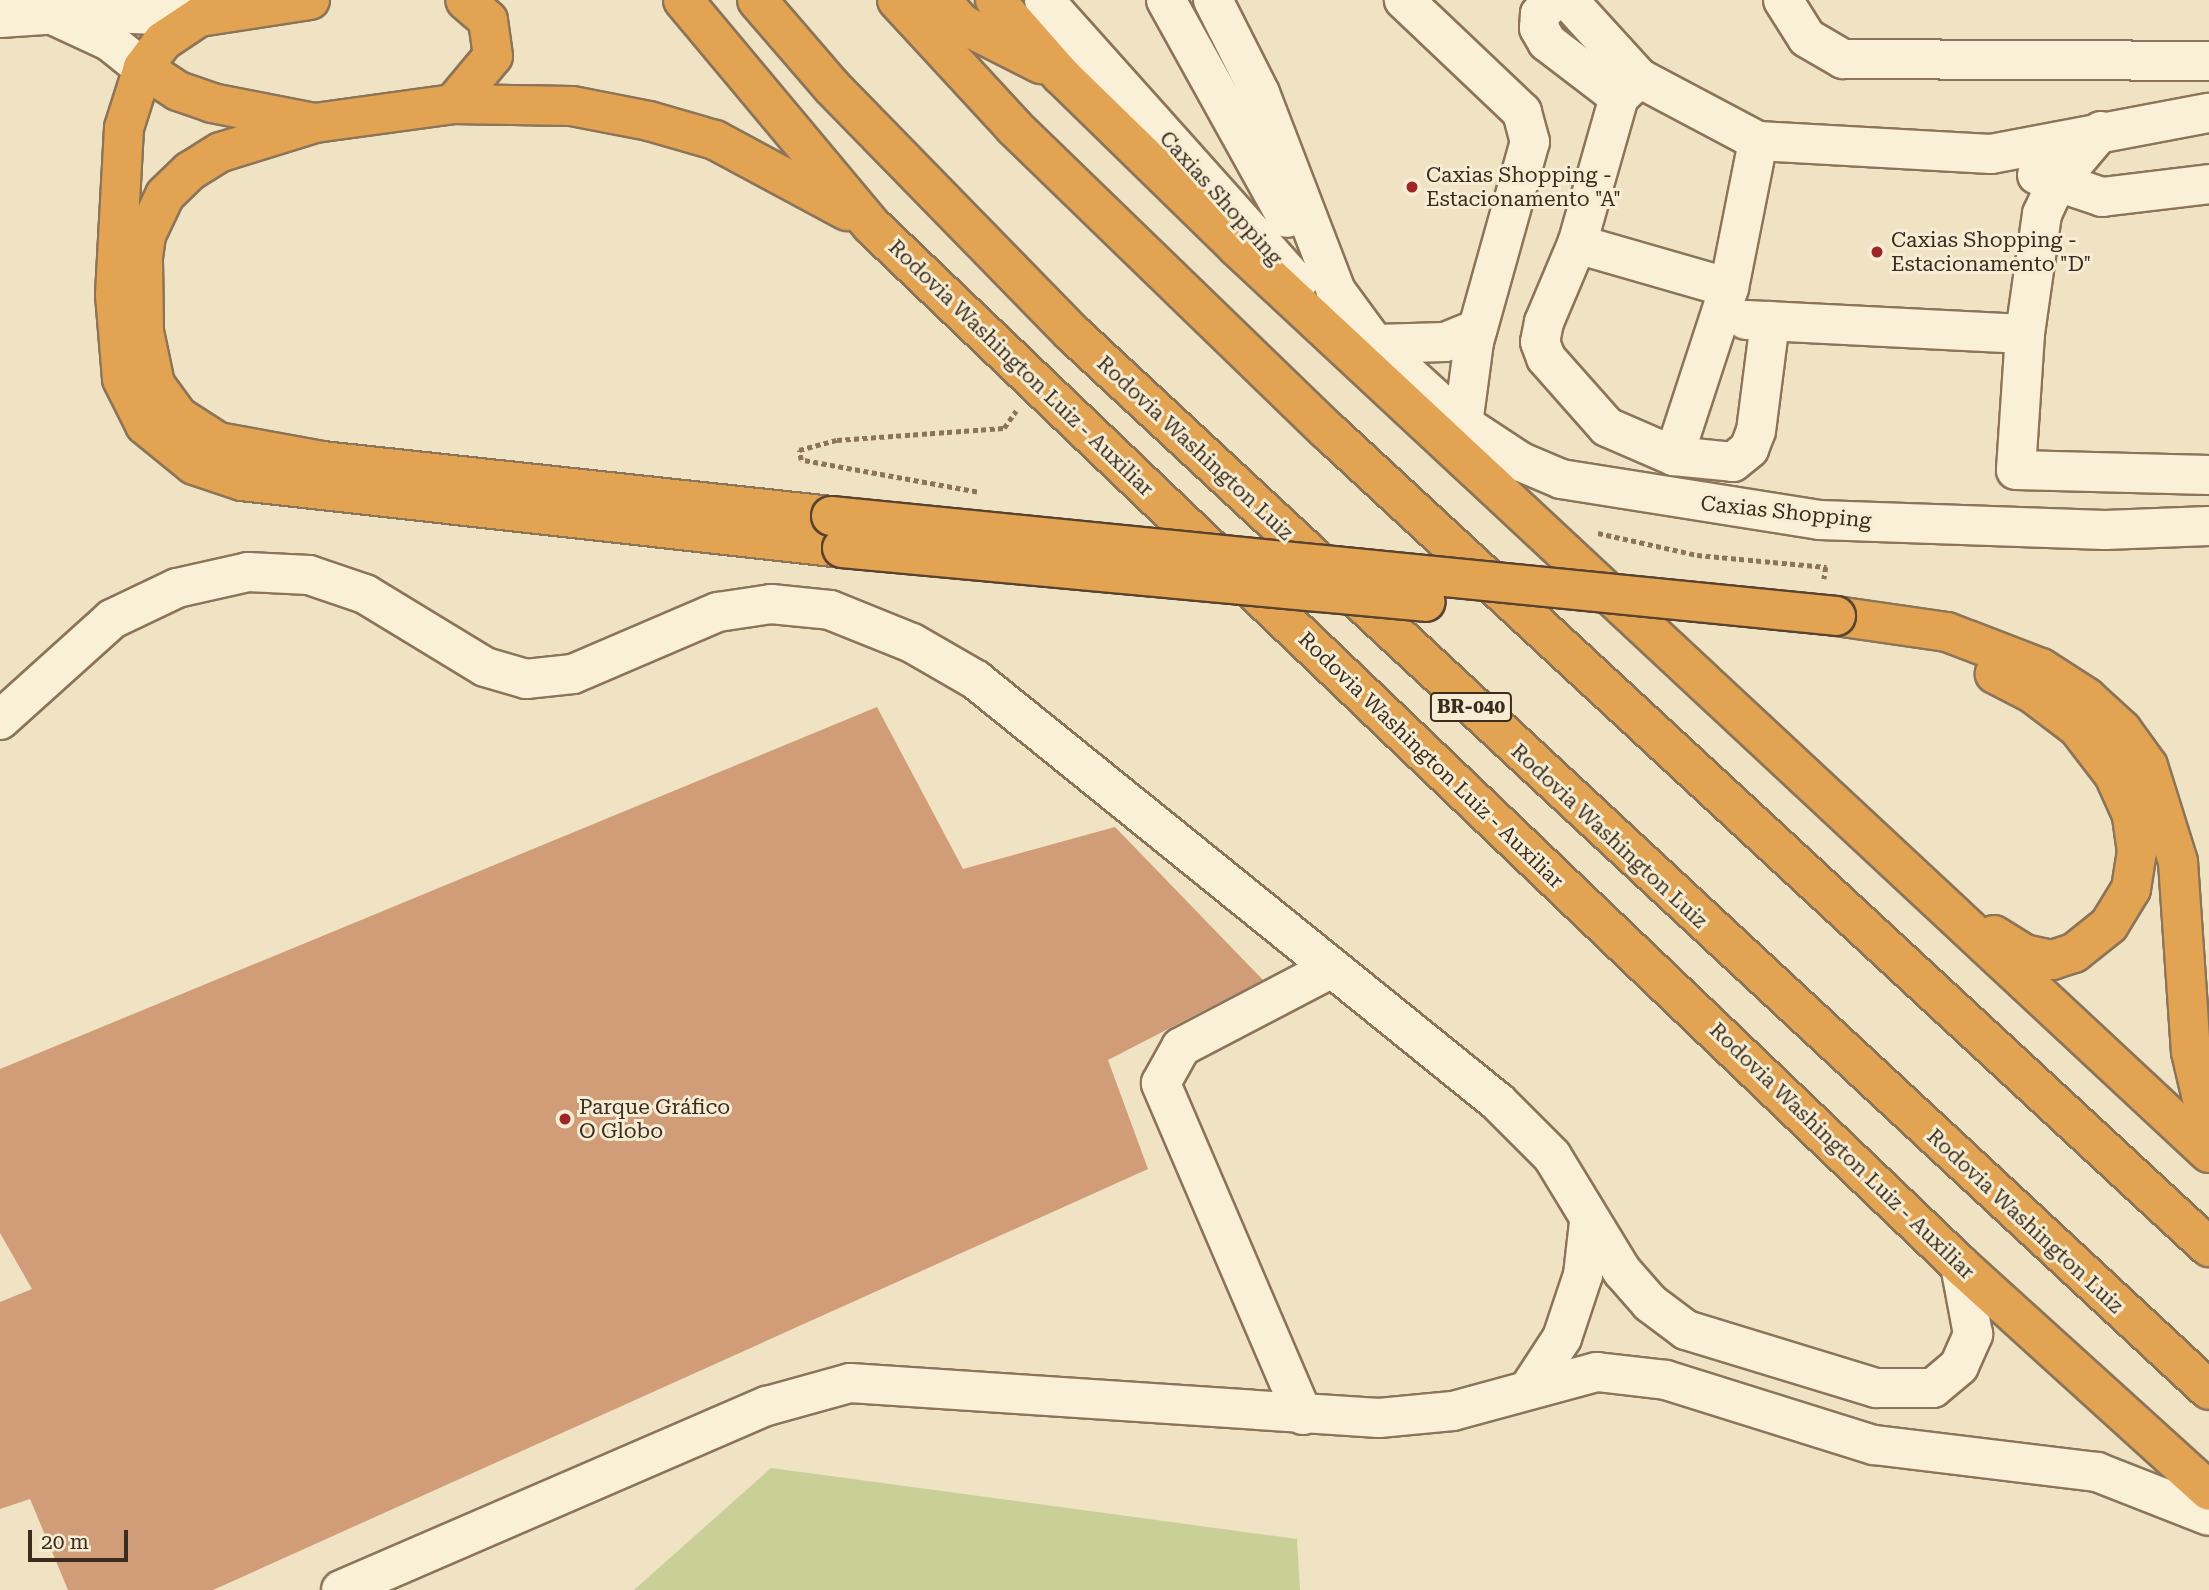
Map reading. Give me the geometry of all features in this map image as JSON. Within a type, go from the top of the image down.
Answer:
[{"type":"highway","points":[[310,0],[265,2],[199,17],[163,41],[143,68],[121,154],[117,343],[130,400],[145,425],[177,454],[242,481],[837,532],[1840,628],[1947,632],[2006,651],[2086,697],[2122,730],[2148,766],[2178,862],[2191,1052],[2209,1129]]},
{"type":"highway","points":[[453,104],[484,72],[494,48],[488,20],[465,0]]},
{"type":"highway","name":"Rodovia Washington Luiz - Auxiliar","points":[[683,0],[872,226],[1960,1265],[2209,1491]]},
{"type":"highway","name":"Rodovia Washington Luiz","points":[[757,0],[832,87],[1072,333],[2209,1390]]},
{"type":"highway","points":[[897,0],[1014,127],[1289,394],[2209,1247]]},
{"type":"highway","points":[[941,0],[962,23],[1061,75]]},
{"type":"highway","points":[[995,0],[1061,75],[1399,396],[2209,1153]]},
{"type":"highway","points":[[143,68],[177,91],[212,103],[315,123]]},
{"type":"highway","points":[[837,532],[250,450],[197,432],[165,401],[148,362],[143,257],[153,214],[176,183],[204,160],[315,123],[453,104],[572,106],[649,121],[726,146],[872,226]]},
{"type":"highway","points":[[1840,628],[1987,670],[2032,693],[2078,728],[2114,775],[2132,815],[2137,852],[2131,889],[2109,925],[2074,953],[2052,960],[2024,954],[1940,900]]},
{"type":"lane","name":"Caxias Shopping","points":[[1044,0],[1399,396]]},
{"type":"lane","name":"Caxias Shopping","points":[[1166,0],[1336,291],[1375,344],[1463,424],[1521,462],[1570,481],[1821,520],[2105,530],[2209,526]]},
{"type":"lane","name":"Caxias Shopping","points":[[1213,0],[1260,93],[1314,253]]},
{"type":"lane","points":[[1404,0],[1511,100],[1528,126],[1530,142],[1466,379],[1463,424]]},
{"type":"lane","points":[[1554,0],[1540,14],[1539,28],[1547,42],[1629,88],[1758,141],[1991,154],[2101,131],[2209,113]]},
{"type":"lane","points":[[1568,0],[1629,88]]},
{"type":"lane","points":[[1783,0],[1807,38],[1824,51],[1853,60],[2209,61]]},
{"type":"lane","points":[[0,18],[52,15],[199,17]]},
{"type":"lane","points":[[52,15],[108,41],[143,68]]},
{"type":"lane","points":[[1629,88],[1577,244],[1545,322],[1540,342],[1546,358],[1607,426],[1674,456],[1733,462],[1748,449],[1756,431],[1770,321]]},
{"type":"lane","points":[[2101,131],[2056,184],[2037,237],[2025,334],[2016,470],[2209,475]]},
{"type":"lane","points":[[1674,456],[1725,303],[1758,141]]},
{"type":"lane","points":[[1991,154],[2056,184],[2102,197],[2209,184]]},
{"type":"lane","points":[[1577,244],[1770,321],[2025,334]]},
{"type":"lane","points":[[1375,344],[1445,342],[1478,329]]},
{"type":"lane","points":[[0,720],[112,619],[177,588],[248,572],[309,575],[365,594],[485,667],[526,679],[573,674],[718,612],[771,604],[830,610],[912,643],[976,680],[1138,806],[1330,969],[1498,1102],[1552,1156],[1589,1222],[1650,1303],[1686,1330],[1876,1388],[1933,1388],[1959,1366],[1973,1334],[1960,1265]]},
{"type":"lane","points":[[1303,1415],[1161,1083],[1181,1046],[1330,969]]},
{"type":"lane","points":[[1530,1387],[1562,1338],[1583,1275],[1589,1222]]},
{"type":"lane","points":[[341,1590],[767,1406],[850,1383],[1379,1418],[1453,1410],[1597,1371],[1666,1380],[1874,1445],[2097,1472],[2209,1516]]},
{"type":"lane","points":[[1874,1445],[1876,1388]]},
{"type":"path","points":[[984,493],[801,460],[799,450],[837,440],[1004,428],[1036,383]]},
{"type":"path","points":[[1594,531],[1697,555],[1826,567],[1824,580]]},
{"type":"green space","points":[[771,1468],[1297,1539],[1300,1590],[634,1590]]},
{"type":"building","name":"Parque Gráfico O Globo","points":[[877,707],[963,869],[1115,827],[1263,980],[1108,1060],[1148,1169],[213,1590],[68,1590],[30,1499],[0,1509],[0,1302],[32,1289],[0,1233],[0,1069]]},
{"type":"place","name":"Caxias Shopping - Estacionamento \"A\"","points":[[1412,187]]},
{"type":"place","name":"Caxias Shopping - Estacionamento \"D\"","points":[[1877,252]]},
{"type":"place","name":"Parque Gráfico O Globo","points":[[565,1119]]}]
